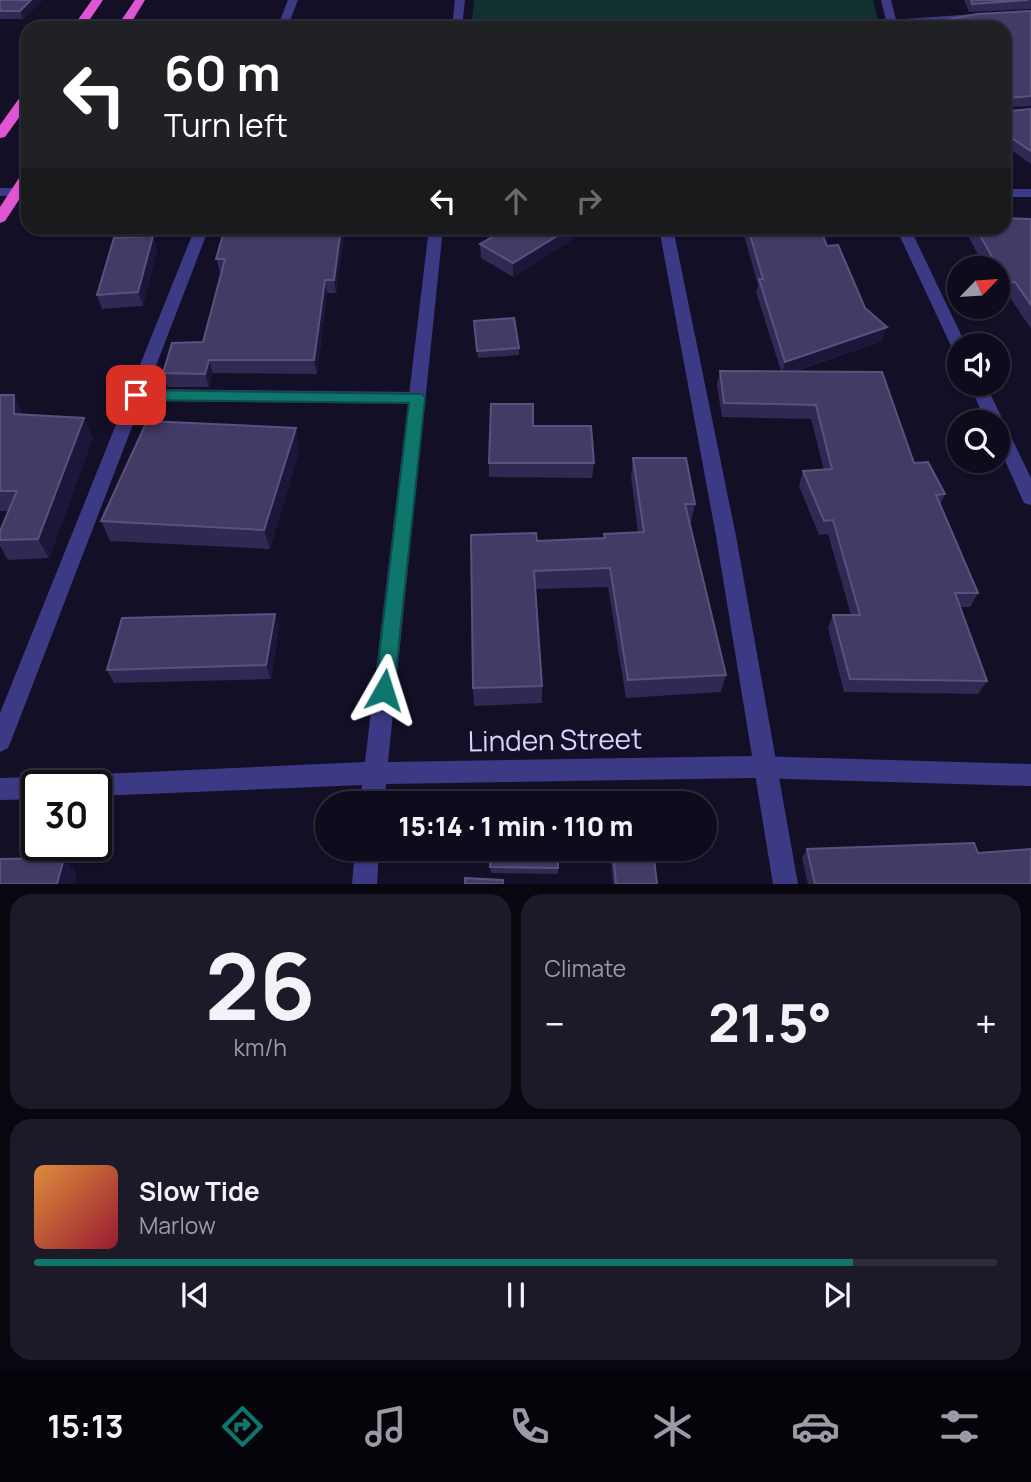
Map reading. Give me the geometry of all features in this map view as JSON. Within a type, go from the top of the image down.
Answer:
[{"type":"highway","points":[[83,21],[98,0]]},
{"type":"highway","points":[[127,21],[141,0]]},
{"type":"highway","points":[[0,134],[21,106]]},
{"type":"highway","points":[[0,218],[21,193]]},
{"type":"street","points":[[285,21],[293,0]]},
{"type":"street","points":[[458,21],[460,0]]},
{"type":"street","points":[[886,0],[891,21]]},
{"type":"street","points":[[944,21],[986,17]]},
{"type":"street","points":[[0,192],[21,192]]},
{"type":"street","points":[[1011,193],[1031,193]]},
{"type":"street","points":[[0,741],[199,235]]},
{"type":"street","points":[[373,791],[435,235]]},
{"type":"street","points":[[667,235],[726,536],[786,884]]},
{"type":"street","points":[[906,235],[953,333]]},
{"type":"street","points":[[136,395],[417,398]]},
{"type":"street","points":[[1010,453],[1031,498]]},
{"type":"street","name":"Linden Street","points":[[112,785],[375,773],[764,767],[1031,775]]},
{"type":"street","points":[[0,789],[21,788]]},
{"type":"street","points":[[364,884],[367,861]]},
{"type":"green space","points":[[474,0],[873,0],[878,21],[472,21]]},
{"type":"building","points":[[0,0],[31,0],[20,11],[0,11]]},
{"type":"building","points":[[971,0],[1028,0],[972,4]]},
{"type":"building","points":[[1031,11],[1031,96],[1011,98],[1011,21],[946,20],[977,14]]},
{"type":"building","points":[[1031,109],[1031,151],[1011,138],[1011,111]]},
{"type":"building","points":[[1011,218],[1031,219],[1031,305],[1015,282],[1010,282],[1010,256],[992,256],[980,235],[1011,235]]},
{"type":"building","points":[[223,235],[340,235],[334,280],[325,280],[314,360],[209,360],[205,374],[163,373],[172,343],[203,342],[225,259],[216,259]]},
{"type":"building","points":[[496,235],[559,235],[513,263],[480,244]]},
{"type":"building","points":[[750,235],[823,235],[827,246],[838,245],[865,308],[887,327],[785,362],[759,279],[763,279]]},
{"type":"building","points":[[153,236],[138,292],[97,295],[114,238]]},
{"type":"building","points":[[514,318],[519,348],[477,351],[474,321]]},
{"type":"building","points":[[720,371],[882,372],[914,463],[928,462],[945,494],[936,495],[978,593],[955,593],[987,681],[850,679],[833,615],[860,615],[833,520],[824,521],[803,471],[832,469],[816,405],[724,403]]},
{"type":"building","points":[[0,395],[14,395],[14,414],[84,418],[38,539],[0,540],[0,531],[17,491],[0,491]]},
{"type":"building","points":[[491,404],[533,404],[533,426],[591,426],[594,463],[489,463]]},
{"type":"building","points":[[147,421],[296,428],[264,530],[101,521]]},
{"type":"building","points":[[633,458],[686,458],[695,504],[685,504],[726,675],[628,680],[610,568],[534,571],[542,686],[473,688],[471,535],[536,533],[537,541],[605,538],[604,534],[644,532]]},
{"type":"building","points":[[275,614],[266,665],[107,670],[122,618]]},
{"type":"building","points":[[974,843],[978,853],[1031,849],[1031,884],[815,884],[807,849]]},
{"type":"building","points":[[0,859],[63,861],[57,884],[0,884]]},
{"type":"building","points":[[490,861],[558,861],[558,868],[490,867]]},
{"type":"building","points":[[614,861],[654,861],[657,884],[616,884]]},
{"type":"building","points":[[465,878],[503,880],[503,884],[465,884]]},
{"type":"route","points":[[136,395],[417,398],[384,690]]}]
